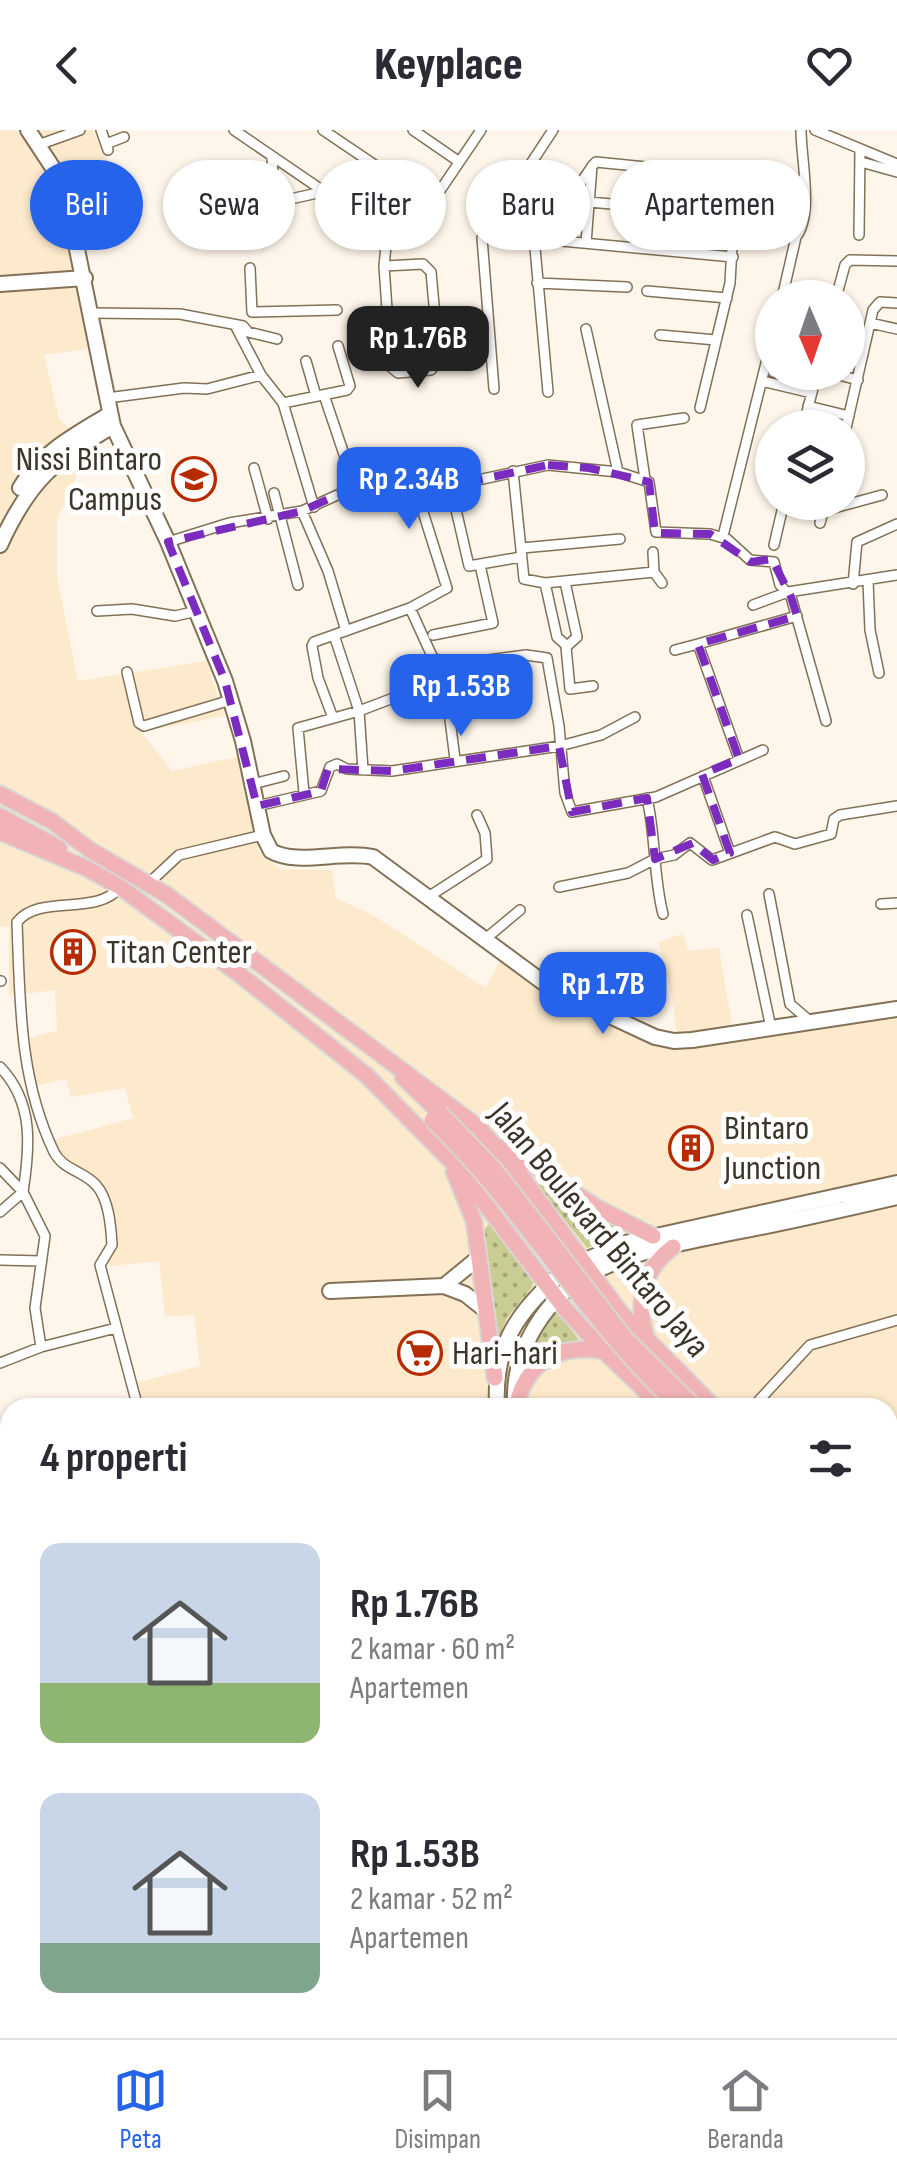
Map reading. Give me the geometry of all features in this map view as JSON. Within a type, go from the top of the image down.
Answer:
[{"type":"main road","points":[[28,130],[66,199],[112,420],[168,542],[233,703],[262,835],[270,851],[286,858],[350,853],[373,857],[552,988],[665,1040],[692,1040],[897,1009]]},
{"type":"main road","points":[[0,284],[84,278]]},
{"type":"main road","points":[[1,536],[23,481],[42,460],[62,444],[112,420]]},
{"type":"main road","name":"Jalan Boulevard Bintaro Jaya","points":[[0,794],[53,822],[90,850],[149,883],[478,1127],[518,1172],[608,1296],[648,1343],[704,1398]]},
{"type":"main road","points":[[0,806],[90,850]]},
{"type":"main road","points":[[0,816],[49,842],[86,868]]},
{"type":"main road","name":"Jalan Boulevard Bintaro Jaya","points":[[0,832],[86,868],[120,887],[239,974],[382,1090],[472,1185],[579,1324],[653,1398]]},
{"type":"main road","name":"Jalan Boulevard Bintaro Jaya","points":[[388,1058],[488,1178],[608,1334],[670,1398]]},
{"type":"main road","name":"Jalan Boulevard Bintaro Jaya","points":[[382,1090],[408,1098],[436,1117],[496,1172],[625,1338],[686,1398]]},
{"type":"main road","points":[[478,1127],[544,1176],[653,1236]]},
{"type":"main road","points":[[444,1156],[474,1221],[497,1398]]},
{"type":"main road","points":[[496,1378],[501,1351],[511,1330],[547,1286],[587,1266],[653,1236],[897,1183]]},
{"type":"main road","points":[[516,1398],[517,1365],[524,1346],[587,1266],[897,1198]]},
{"type":"main road","points":[[526,1260],[537,1268],[556,1266],[570,1249],[565,1236]]},
{"type":"main road","points":[[648,1343],[641,1310],[643,1288],[656,1262],[673,1247]]},
{"type":"main road","points":[[444,1286],[477,1259]]},
{"type":"main road","points":[[330,1291],[444,1286],[465,1294],[484,1309]]},
{"type":"main road","points":[[579,1324],[583,1300],[598,1291],[608,1296]]},
{"type":"main road","points":[[519,1398],[526,1376],[544,1359],[571,1349],[604,1351]]},
{"type":"street","points":[[38,145],[80,130]]},
{"type":"street","points":[[101,130],[107,147],[124,138]]},
{"type":"street","points":[[234,130],[315,187]]},
{"type":"street","points":[[322,130],[367,160]]},
{"type":"street","points":[[413,130],[458,160]]},
{"type":"street","points":[[446,180],[481,130]]},
{"type":"street","points":[[494,389],[482,238],[553,130]]},
{"type":"street","points":[[801,130],[802,160]]},
{"type":"street","points":[[815,130],[897,172]]},
{"type":"street","points":[[861,156],[897,164]]},
{"type":"street","points":[[859,235],[861,156]]},
{"type":"street","points":[[272,158],[278,198],[315,194]]},
{"type":"street","points":[[590,169],[601,160],[610,161]]},
{"type":"street","points":[[590,190],[592,166]]},
{"type":"street","points":[[590,243],[733,256]]},
{"type":"street","points":[[384,266],[423,264],[432,272],[438,360],[432,370],[398,373],[390,368],[384,266],[385,250]]},
{"type":"street","points":[[535,250],[548,392]]},
{"type":"street","points":[[700,408],[727,298],[733,250]]},
{"type":"street","points":[[786,280],[793,250]]},
{"type":"street","points":[[840,280],[844,265],[850,260],[897,261]]},
{"type":"street","points":[[240,327],[252,312],[250,268]]},
{"type":"street","points":[[538,283],[627,287]]},
{"type":"street","points":[[647,291],[727,298]]},
{"type":"street","points":[[865,346],[876,305],[897,302]]},
{"type":"street","points":[[252,312],[337,310]]},
{"type":"street","points":[[91,313],[180,314],[276,339]]},
{"type":"street","points":[[870,322],[897,329]]},
{"type":"street","points":[[240,327],[261,375],[284,402],[314,506]]},
{"type":"street","points":[[586,329],[618,472]]},
{"type":"street","points":[[660,335],[716,340]]},
{"type":"street","points":[[284,402],[349,388],[338,346]]},
{"type":"street","points":[[306,361],[355,487]]},
{"type":"street","points":[[107,398],[184,388],[207,389],[261,375]]},
{"type":"street","points":[[724,532],[764,390]]},
{"type":"street","points":[[807,410],[812,390]]},
{"type":"street","points":[[808,406],[824,410]]},
{"type":"street","points":[[684,418],[638,426],[656,532],[710,534],[726,539],[750,560],[772,560],[797,616],[826,721]]},
{"type":"street","points":[[168,542],[229,523],[302,511],[355,487],[417,493],[548,466],[618,472],[645,480]]},
{"type":"street","points":[[254,468],[298,585]]},
{"type":"street","points":[[513,471],[524,579],[564,582],[654,572]]},
{"type":"street","points":[[274,493],[274,518]]},
{"type":"street","points":[[333,718],[318,678],[312,646],[410,608],[448,584],[417,493]]},
{"type":"street","points":[[865,499],[882,495]]},
{"type":"street","points":[[454,501],[469,566],[521,553],[620,539]]},
{"type":"street","points":[[302,511],[325,562],[346,631]]},
{"type":"street","points":[[774,545],[780,520]]},
{"type":"street","points":[[853,584],[857,542],[897,524]]},
{"type":"street","points":[[654,552],[654,572],[662,583]]},
{"type":"street","points":[[432,635],[493,623],[480,566]]},
{"type":"street","points":[[753,606],[788,592],[897,575]]},
{"type":"street","points":[[868,581],[870,630],[879,673]]},
{"type":"street","points":[[564,582],[577,637],[566,646]]},
{"type":"street","points":[[545,583],[557,637],[566,646],[570,689],[593,686]]},
{"type":"street","points":[[410,608],[437,663],[446,666],[545,656],[566,801],[572,812],[647,798],[763,750]]},
{"type":"street","points":[[97,612],[132,609],[176,616],[197,611]]},
{"type":"street","points":[[675,650],[797,616]]},
{"type":"street","points":[[334,635],[359,711],[363,770]]},
{"type":"street","points":[[698,644],[739,759]]},
{"type":"street","points":[[304,794],[298,728],[359,711],[433,683],[442,679],[446,666]]},
{"type":"street","points":[[126,672],[140,725],[233,703]]},
{"type":"street","points":[[433,683],[449,712],[455,759]]},
{"type":"street","points":[[257,806],[321,792],[330,767],[337,764],[347,770],[392,771],[560,746],[601,735],[636,718]]},
{"type":"street","points":[[253,784],[284,776]]},
{"type":"street","points":[[704,776],[730,853]]},
{"type":"street","points":[[647,798],[654,872],[663,914]]},
{"type":"street","points":[[559,886],[628,873],[655,859],[674,855],[690,842],[708,860],[775,837],[797,844],[832,833],[834,819],[840,815],[896,806],[897,814]]},
{"type":"street","points":[[428,897],[487,858],[485,833],[476,815]]},
{"type":"street","points":[[149,883],[178,855],[262,835]]},
{"type":"street","points":[[120,887],[116,893],[78,905],[29,912],[17,922],[22,1046],[30,1088],[56,1156],[96,1185],[104,1202],[112,1245],[100,1264],[135,1398]]},
{"type":"street","points":[[769,894],[790,1004],[811,1022]]},
{"type":"street","points":[[882,904],[897,903]]},
{"type":"street","points":[[484,940],[520,910]]},
{"type":"street","points":[[747,915],[771,1028]]},
{"type":"street","points":[[0,1067],[15,1082],[28,1128],[23,1192],[0,1212]]},
{"type":"street","points":[[0,1168],[23,1192],[43,1228],[45,1242],[35,1308],[41,1347]]},
{"type":"street","points":[[0,1260],[41,1261]]},
{"type":"street","points":[[761,1398],[810,1344],[897,1320]]},
{"type":"street","points":[[0,1363],[41,1347],[116,1328]]},
{"type":"highlighted area","points":[[548,465],[589,468],[649,482],[655,533],[710,534],[751,562],[772,559],[791,597],[797,616],[698,644],[739,759],[702,774],[730,853],[713,860],[693,843],[655,859],[647,798],[572,812],[559,746],[392,771],[328,769],[321,791],[257,806],[225,681],[168,542],[302,511],[355,487],[417,493]]},
{"type":"shaded area","points":[[0,130],[93,130],[106,160],[30,160],[30,250],[86,250],[87,272],[108,346],[44,355],[59,418],[88,450],[57,520],[57,577],[78,681],[206,661],[224,716],[141,732],[172,771],[241,756],[259,851],[280,869],[332,870],[336,898],[371,914],[486,988],[500,961],[610,1024],[677,1035],[658,942],[683,934],[688,951],[719,948],[733,1030],[897,1007],[897,1398],[137,1398],[132,1384],[200,1366],[194,1315],[165,1316],[159,1261],[109,1266],[108,1224],[96,1185],[67,1166],[49,1141],[133,1118],[125,1088],[71,1097],[66,1079],[32,1087],[26,1039],[57,1031],[55,990],[9,996],[9,926],[0,927]]},
{"type":"green space","points":[[540,1183],[620,1230],[622,1236],[587,1248],[538,1186]]},
{"type":"green space","points":[[489,1223],[533,1282],[507,1318],[496,1344],[484,1231]]},
{"type":"green space","points":[[556,1309],[579,1340],[554,1346],[530,1361],[533,1348]]},
{"type":"place","name":"Nissi Bintaro Campus","points":[[194,479]]},
{"type":"place","name":"Titan Center","points":[[73,952]]},
{"type":"place","name":"Bintaro Junction","points":[[691,1148]]},
{"type":"place","name":"Hari-hari","points":[[420,1353]]}]
